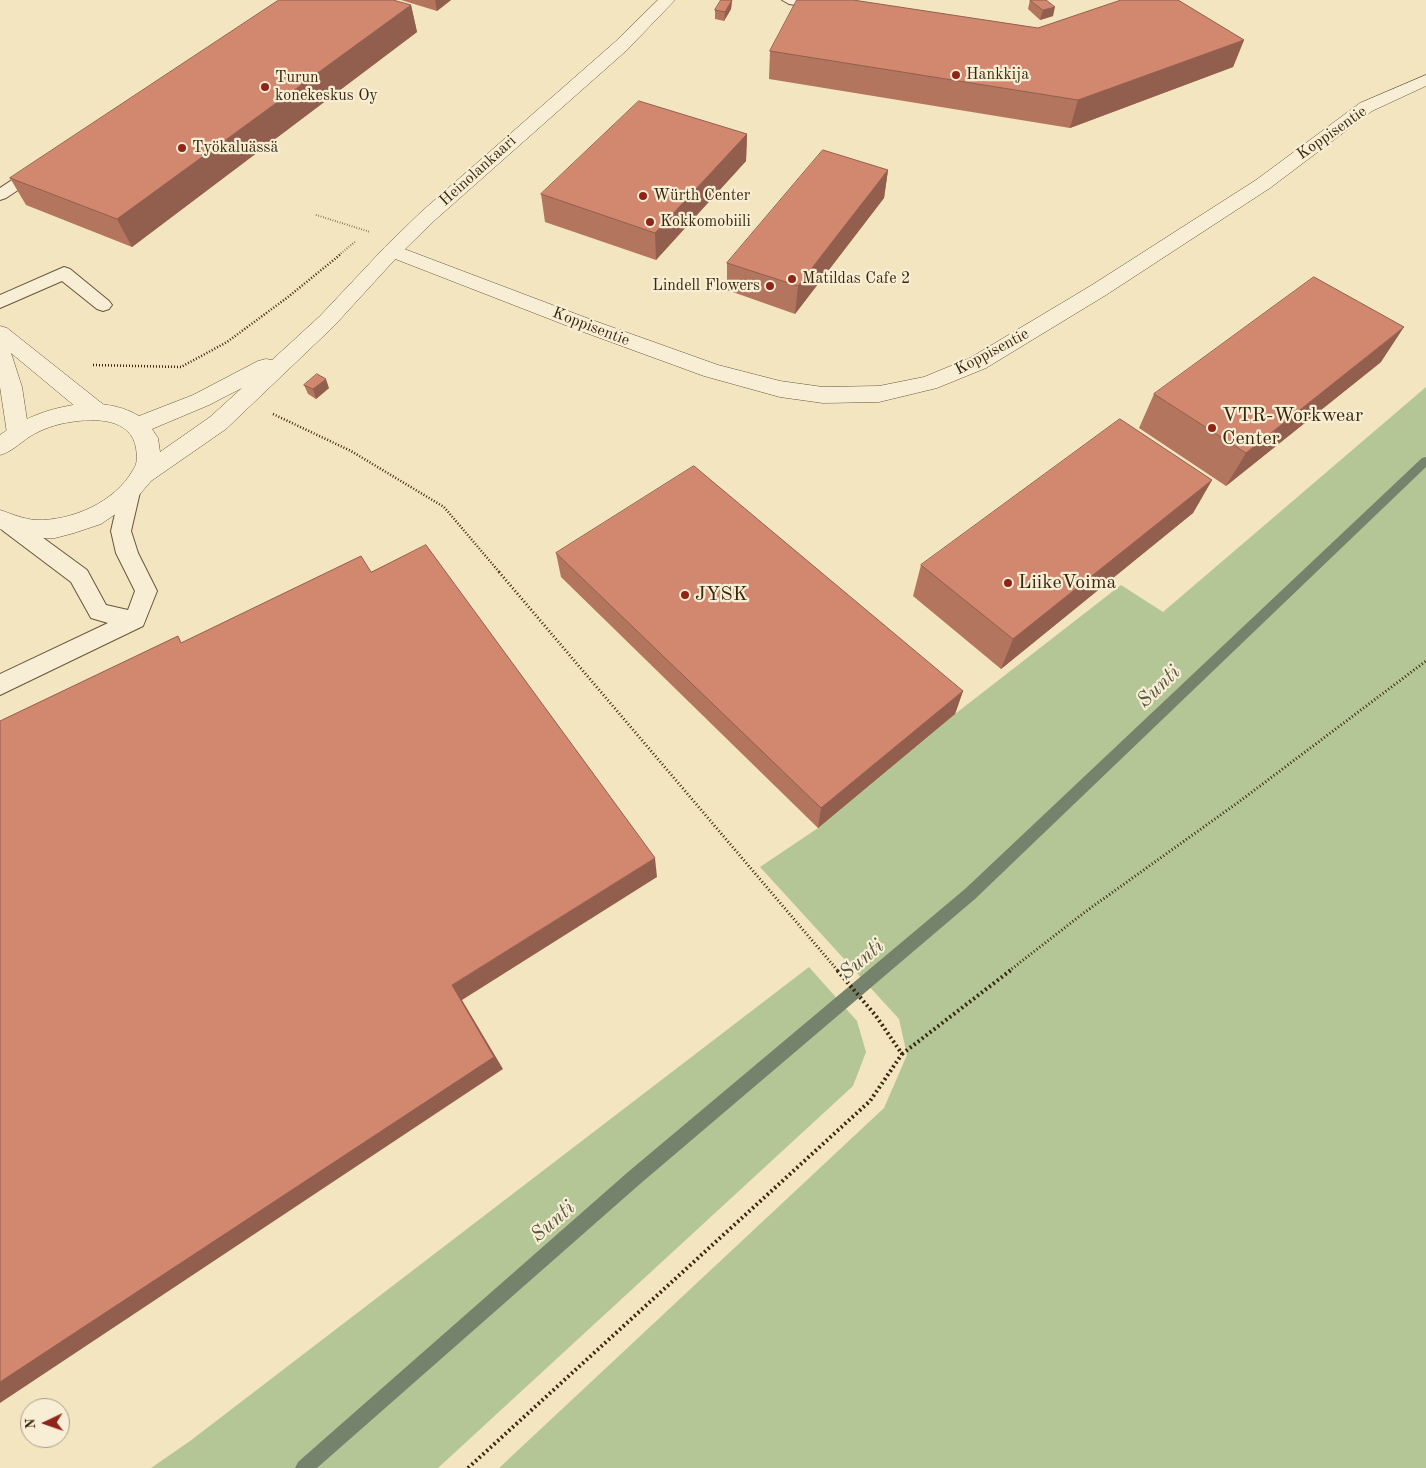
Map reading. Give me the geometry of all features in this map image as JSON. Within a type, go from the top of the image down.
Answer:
[{"type":"street","name":"Heinolankaari","points":[[4,521],[32,528],[68,524],[86,520],[110,508],[136,484],[218,423],[327,321],[392,251],[428,216],[621,46],[667,0]]},
{"type":"street","name":"Koppisentie","points":[[392,251],[712,371],[780,388],[823,395],[879,394],[929,383],[978,363],[1099,290],[1263,184],[1366,107],[1426,80]]},
{"type":"street","points":[[0,333],[96,411]]},
{"type":"street","name":"Heinolankaari","points":[[138,426],[201,400],[296,350]]},
{"type":"street","points":[[0,352],[11,387],[18,433]]},
{"type":"street","points":[[0,447],[18,433],[41,421],[68,413],[96,411],[120,415],[138,426],[148,441],[150,458],[136,484]]},
{"type":"lane","points":[[788,0],[846,9]]},
{"type":"lane","points":[[0,195],[57,157]]},
{"type":"lane","points":[[0,302],[64,273],[103,305]]},
{"type":"lane","points":[[0,685],[135,620],[146,591],[127,553],[120,531],[136,484]]},
{"type":"lane","points":[[4,521],[79,576],[99,612],[135,620]]},
{"type":"path","points":[[49,373],[73,364],[181,367],[227,342],[288,297],[368,231],[316,214]]},
{"type":"path","points":[[268,411],[351,451],[444,507],[876,1016],[902,1054]]},
{"type":"path","points":[[468,1468],[870,1100],[902,1054],[1085,912],[1336,730],[1426,661]]},
{"type":"green space","points":[[1426,387],[1426,1468],[499,1468],[884,1108],[907,1055],[899,1019],[760,867],[818,828],[955,714],[1121,585],[1163,612]]},
{"type":"green space","points":[[809,967],[857,1021],[866,1052],[853,1086],[438,1468],[151,1468],[190,1441]]},
{"type":"building","points":[[279,0],[393,0],[411,5],[117,219],[10,178]]},
{"type":"building","points":[[721,0],[732,0],[725,12],[715,10]]},
{"type":"building","points":[[797,0],[853,0],[1038,28],[1121,0],[1178,0],[1244,40],[1078,100],[770,51]]},
{"type":"building","points":[[1030,0],[1046,0],[1055,7],[1043,10]]},
{"type":"building","points":[[639,101],[747,134],[655,233],[541,194]]},
{"type":"building","points":[[823,150],[888,170],[798,286],[727,263]]},
{"type":"building","points":[[1314,277],[1404,327],[1246,453],[1154,394]]},
{"type":"building","points":[[317,374],[326,379],[313,389],[304,385]]},
{"type":"building","points":[[1120,419],[1212,480],[1013,639],[921,565]]},
{"type":"building","points":[[694,466],[963,691],[821,808],[556,553]]},
{"type":"building","points":[[426,545],[655,858],[452,985],[494,1057],[0,1382],[0,721],[178,636],[181,643],[361,556],[371,572]]},
{"type":"waterway","name":"Sunti","points":[[304,1468],[634,1178],[970,894],[1426,461]]},
{"type":"place","name":"Hankkija","points":[[956,75]]},
{"type":"place","name":"Turun konekeskus Oy","points":[[265,87]]},
{"type":"place","name":"Työkaluässä","points":[[182,148]]},
{"type":"place","name":"Würth Center","points":[[643,196]]},
{"type":"place","name":"Kokkomobiili","points":[[650,222]]},
{"type":"place","name":"Matildas Cafe 2","points":[[792,279]]},
{"type":"place","name":"Lindell Flowers","points":[[770,286]]},
{"type":"place","name":"VTR-Workwear Center","points":[[1212,428]]},
{"type":"place","name":"LiikeVoima","points":[[1008,583]]},
{"type":"place","name":"JYSK","points":[[685,595]]}]
